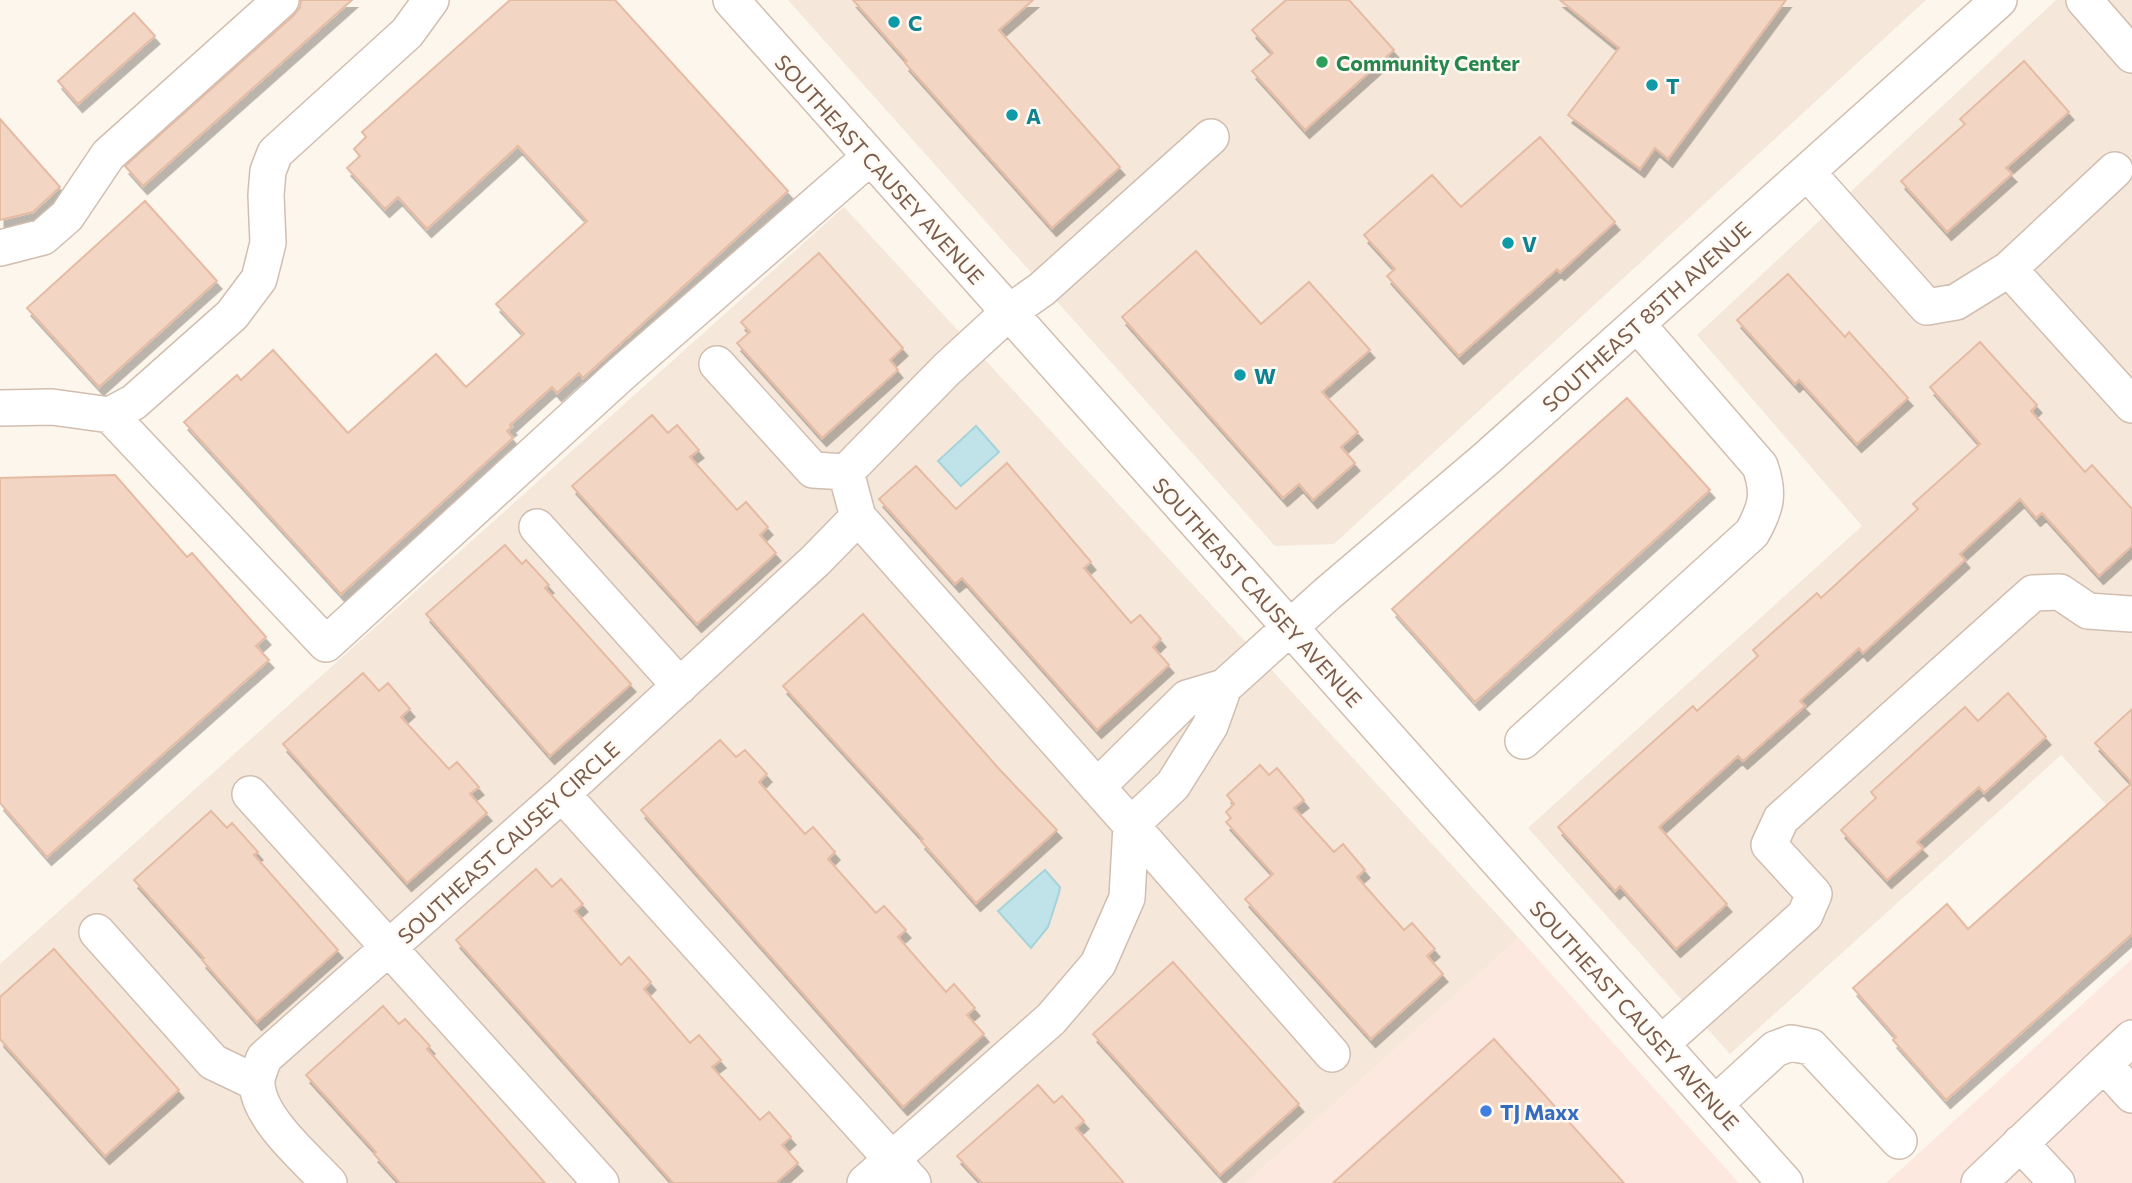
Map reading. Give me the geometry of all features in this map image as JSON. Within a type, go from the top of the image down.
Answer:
[{"type":"street","points":[[0,248],[43,237],[67,216],[107,155],[281,0]]},
{"type":"street","points":[[0,408],[52,407],[110,415],[134,402],[232,315],[259,279],[268,243],[265,195],[268,172],[275,153],[407,33],[431,0]]},
{"type":"street","name":"SOUTHEAST CAUSEY AVENUE","points":[[731,0],[1785,1183]]},
{"type":"street","name":"SOUTHEAST 85TH AVENUE","points":[[1290,628],[1487,458],[1999,0]]},
{"type":"street","points":[[2084,0],[2132,55]]},
{"type":"street","points":[[716,364],[813,470],[846,472],[947,369],[1009,313],[1042,289],[1211,137]]},
{"type":"street","points":[[110,415],[326,643],[621,374],[870,157]]},
{"type":"street","points":[[1807,172],[1927,307],[1956,302],[2009,268],[2115,170]]},
{"type":"street","points":[[2009,268],[2132,405]]},
{"type":"street","points":[[1523,741],[1752,533],[1765,511],[1766,483],[1760,466],[1637,324]]},
{"type":"street","points":[[846,472],[858,517],[1332,1054]]},
{"type":"street","name":"SOUTHEAST CAUSEY CIRCLE","points":[[257,1083],[264,1058],[562,794],[815,561],[858,517]]},
{"type":"street","points":[[537,527],[680,686]]},
{"type":"street","points":[[1661,1044],[1805,915],[1814,894],[1769,845],[1781,819],[2033,593],[2060,592],[2088,611],[2132,614]]},
{"type":"street","points":[[1097,787],[1187,698],[1224,687],[1290,628]]},
{"type":"street","points":[[865,1183],[903,1171],[1051,1019],[1098,964],[1127,898],[1131,825],[1173,786],[1210,726],[1224,687]]},
{"type":"street","points":[[250,794],[601,1183]]},
{"type":"street","points":[[562,794],[903,1171]]},
{"type":"street","points":[[97,932],[213,1062],[257,1083],[261,1104],[272,1121],[329,1183]]},
{"type":"street","points":[[1979,1183],[2132,1038]]},
{"type":"street","points":[[1715,1104],[1775,1049],[1791,1043],[1811,1047],[1899,1141]]},
{"type":"street","points":[[2104,1064],[2132,1096]]},
{"type":"street","points":[[2020,1143],[2057,1183]]},
{"type":"shaded area","points":[[788,0],[1926,0],[1334,544],[1275,546]]},
{"type":"shaded area","points":[[2056,0],[2132,0],[2132,833],[2061,755],[1730,1054],[1528,828],[1862,526],[1697,335]]},
{"type":"shaded area","points":[[844,207],[1519,938],[1246,1183],[0,1183],[0,964]]},
{"type":"shaded area","points":[[1519,938],[1739,1183],[1246,1183]]},
{"type":"shaded area","points":[[2132,959],[2132,1183],[1886,1183]]},
{"type":"water","points":[[976,426],[999,452],[961,486],[938,461]]},
{"type":"water","points":[[1045,870],[1060,887],[1059,893],[1048,927],[1031,948],[998,911]]},
{"type":"building","points":[[301,0],[352,0],[143,186],[125,166],[294,15]]},
{"type":"building","points":[[510,0],[615,0],[788,191],[583,378],[579,373],[557,393],[552,387],[510,425],[512,427],[507,431],[513,438],[341,594],[184,422],[237,375],[241,380],[273,350],[348,433],[436,354],[466,387],[524,334],[496,304],[587,221],[518,146],[427,229],[398,197],[385,209],[347,168],[360,156],[354,149],[366,137],[362,132]]},
{"type":"building","name":"A","points":[[853,0],[1033,0],[999,30],[1120,167],[1052,228],[905,63],[907,61]]},
{"type":"building","name":"Community Center","points":[[1286,0],[1349,0],[1394,50],[1305,130],[1252,71],[1273,53],[1252,30]]},
{"type":"building","name":"T","points":[[1560,0],[1786,0],[1668,159],[1655,148],[1640,169],[1568,115],[1619,48]]},
{"type":"building","points":[[134,13],[155,36],[78,104],[58,81]]},
{"type":"building","points":[[2024,61],[2069,112],[2006,168],[2012,174],[1947,232],[1901,181],[1965,124],[1960,119]]},
{"type":"building","points":[[0,119],[60,187],[33,212],[0,220]]},
{"type":"building","name":"V","points":[[1540,137],[1615,222],[1560,272],[1557,269],[1459,356],[1387,276],[1395,269],[1364,235],[1432,175],[1461,207]]},
{"type":"building","points":[[145,201],[217,281],[99,387],[27,308]]},
{"type":"building","name":"W","points":[[1196,251],[1261,324],[1309,282],[1370,350],[1322,392],[1358,432],[1341,447],[1355,463],[1313,500],[1299,484],[1283,498],[1122,317]]},
{"type":"building","points":[[819,253],[903,348],[890,360],[898,370],[822,438],[737,343],[750,332],[741,322]]},
{"type":"building","points":[[1788,274],[1845,337],[1849,332],[1908,398],[1857,444],[1799,380],[1795,384],[1737,320]]},
{"type":"building","points":[[1980,342],[2037,405],[2031,411],[2085,472],[2092,465],[2132,509],[2132,546],[2099,576],[2042,513],[2036,518],[2020,499],[1960,554],[1965,560],[1863,653],[1859,648],[1800,701],[1805,706],[1743,761],[1738,756],[1659,827],[1727,904],[1676,949],[1620,886],[1615,891],[1558,827],[1693,706],[1697,711],[1758,656],[1753,650],[1817,593],[1821,598],[1918,509],[1913,504],[1980,444],[1930,387]]},
{"type":"building","points":[[1627,398],[1710,490],[1475,702],[1392,609]]},
{"type":"building","points":[[652,415],[668,433],[677,425],[699,450],[690,457],[737,510],[746,502],[768,527],[760,535],[776,553],[697,624],[572,486]]},
{"type":"building","points":[[1007,463],[1091,562],[1084,568],[1131,623],[1140,615],[1161,639],[1153,647],[1169,665],[1097,730],[962,578],[955,584],[879,499],[916,466],[956,509]]},
{"type":"building","points":[[115,475],[187,557],[192,553],[266,637],[256,646],[269,660],[47,857],[0,803],[0,478]]},
{"type":"building","points":[[505,545],[522,564],[526,560],[549,585],[545,588],[631,684],[550,756],[426,614]]},
{"type":"building","points":[[863,614],[1000,770],[1057,830],[976,903],[921,841],[923,839],[783,686]]},
{"type":"building","points":[[363,673],[379,691],[388,683],[410,709],[401,717],[449,769],[457,762],[479,787],[470,794],[487,813],[407,883],[283,744]]},
{"type":"building","points":[[2008,693],[2046,737],[1984,793],[1979,787],[1917,842],[1923,848],[1887,880],[1841,830],[1876,798],[1871,792],[1965,707],[1978,721]]},
{"type":"building","points":[[2132,709],[2132,783],[2095,743]]},
{"type":"building","points":[[720,740],[736,757],[745,750],[767,774],[759,782],[805,834],[813,827],[835,852],[828,859],[876,913],[884,906],[906,930],[898,937],[946,992],[954,984],[975,1008],[967,1015],[984,1034],[903,1107],[641,810]]},
{"type":"building","points":[[1260,765],[1269,775],[1277,768],[1304,800],[1294,808],[1334,852],[1343,844],[1365,870],[1357,877],[1404,930],[1412,923],[1435,949],[1427,956],[1443,974],[1371,1039],[1245,899],[1273,874],[1226,822],[1231,818],[1226,812],[1234,804],[1227,795]]},
{"type":"building","points":[[2132,783],[2132,934],[1946,1100],[1893,1040],[1896,1037],[1853,988],[1947,904],[1968,929]]},
{"type":"building","points":[[211,811],[227,828],[232,823],[258,852],[254,855],[338,950],[257,1022],[134,880]]},
{"type":"building","points":[[536,869],[552,887],[561,879],[583,904],[575,911],[621,965],[629,957],[651,982],[644,989],[690,1043],[699,1035],[721,1060],[712,1067],[760,1120],[769,1112],[791,1137],[782,1145],[798,1163],[776,1183],[673,1183],[456,940]]},
{"type":"building","points":[[54,949],[179,1090],[105,1156],[0,1039],[0,997]]},
{"type":"building","points":[[1173,962],[1299,1104],[1220,1175],[1093,1034]]},
{"type":"building","points":[[383,1006],[399,1024],[405,1019],[430,1046],[427,1049],[545,1183],[400,1183],[374,1154],[376,1152],[306,1075]]},
{"type":"building","name":"TJ Maxx","points":[[1494,1039],[1624,1183],[1333,1183]]},
{"type":"building","points":[[1038,1085],[1054,1103],[1062,1096],[1084,1121],[1076,1128],[1124,1183],[982,1183],[957,1156]]},
{"type":"place","name":"C","points":[[894,22]]},
{"type":"place","name":"Community Center","points":[[1322,62]]},
{"type":"place","name":"T","points":[[1652,85]]},
{"type":"place","name":"A","points":[[1012,115]]},
{"type":"place","name":"V","points":[[1508,243]]},
{"type":"place","name":"W","points":[[1240,375]]},
{"type":"place","name":"TJ Maxx","points":[[1486,1111]]}]
